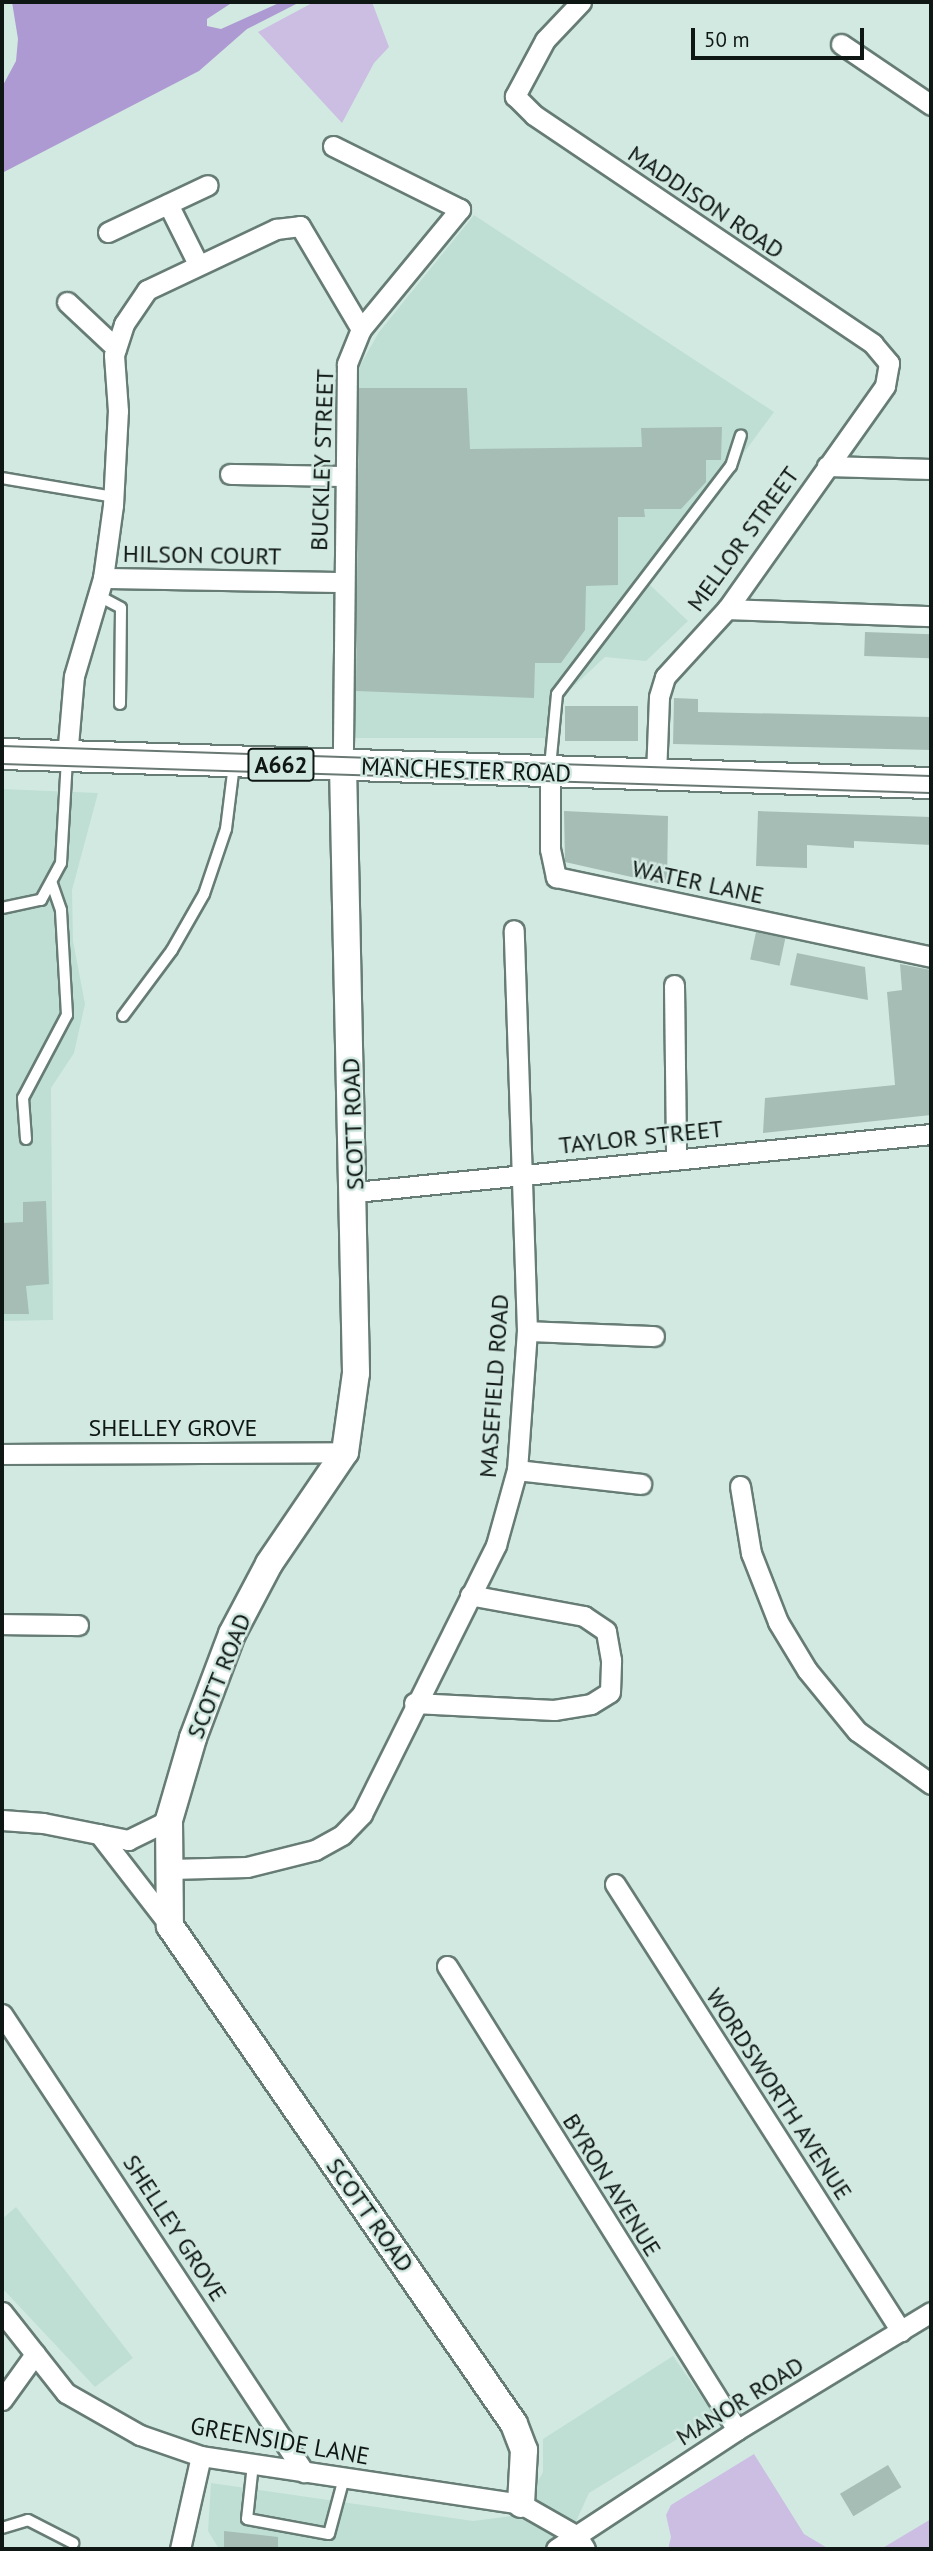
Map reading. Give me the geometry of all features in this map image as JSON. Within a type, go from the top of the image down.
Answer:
[{"type":"main road","name":"MANCHESTER ROAD","points":[[2,754],[550,774],[931,783]]},
{"type":"street","name":"MADDISON ROAD","points":[[581,2],[545,40],[515,96],[534,115],[873,344]]},
{"type":"street","points":[[841,44],[931,105]]},
{"type":"street","name":"BUCKLEY STREET","points":[[333,146],[460,209],[361,329],[347,364],[342,582],[343,766]]},
{"type":"street","points":[[108,232],[208,185]]},
{"type":"street","points":[[168,204],[198,264]]},
{"type":"street","points":[[66,757],[74,676],[99,586],[114,497],[116,348],[124,324],[147,290],[276,229],[300,226],[361,329]]},
{"type":"street","points":[[67,302],[116,348]]},
{"type":"street","name":"MELLOR STREET","points":[[656,775],[659,697],[666,677],[727,609],[886,386],[889,363],[873,344]]},
{"type":"street","points":[[827,466],[931,469]]},
{"type":"street","points":[[230,474],[345,476]]},
{"type":"street","name":"HILSON COURT","points":[[99,586],[342,582]]},
{"type":"street","points":[[727,609],[931,616]]},
{"type":"street","name":"SCOTT ROAD","points":[[343,766],[355,1192],[356,1373],[345,1452],[269,1564],[232,1634],[193,1738],[169,1820],[170,1926],[514,2424],[524,2450],[521,2504]]},
{"type":"street","name":"WATER LANE","points":[[550,774],[550,849],[556,877],[931,957]]},
{"type":"street","name":"MASEFIELD ROAD","points":[[170,1869],[247,1867],[315,1850],[342,1835],[362,1814],[414,1703],[496,1545],[517,1470],[527,1331],[514,930]]},
{"type":"street","points":[[674,985],[676,1157]]},
{"type":"street","name":"TAYLOR STREET","points":[[355,1192],[676,1157],[931,1134]]},
{"type":"street","points":[[527,1331],[654,1336]]},
{"type":"street","name":"SHELLEY GROVE","points":[[2,1454],[345,1452]]},
{"type":"street","points":[[517,1470],[641,1485]]},
{"type":"street","points":[[740,1486],[751,1553],[778,1622],[807,1670],[857,1731],[931,1784]]},
{"type":"street","points":[[414,1703],[554,1710],[591,1704],[610,1692],[611,1660],[606,1631],[584,1616],[470,1595]]},
{"type":"street","points":[[2,1625],[78,1625]]},
{"type":"street","points":[[2,1820],[128,1840],[169,1820]]},
{"type":"street","points":[[99,1834],[170,1926]]},
{"type":"street","name":"WORDSWORTH AVENUE","points":[[615,1884],[901,2331]]},
{"type":"street","name":"BYRON AVENUE","points":[[446,1966],[737,2430]]},
{"type":"street","name":"SHELLEY GROVE","points":[[2,2014],[304,2472]]},
{"type":"street","name":"GREENSIDE LANE","points":[[2,2312],[66,2393],[140,2435],[201,2456],[521,2504],[581,2543]]},
{"type":"street","name":"MANOR ROAD","points":[[556,2549],[581,2543],[737,2430],[931,2312]]},
{"type":"street","points":[[2,2400],[35,2354]]},
{"type":"street","points":[[180,2549],[201,2456]]},
{"type":"lane","points":[[550,774],[557,694],[731,466],[741,436]]},
{"type":"lane","points":[[2,478],[114,497]]},
{"type":"lane","points":[[99,586],[121,608],[120,704]]},
{"type":"lane","points":[[2,908],[41,900],[52,884],[66,832],[66,757]]},
{"type":"lane","points":[[123,1016],[172,950],[204,894],[226,829],[234,764]]},
{"type":"lane","points":[[26,1139],[23,1098],[67,1015],[61,911],[52,884]]},
{"type":"lane","points":[[253,2464],[247,2519],[329,2533],[344,2478]]},
{"type":"lane","points":[[2,2528],[28,2520],[73,2543]]},
{"type":"shaded area","points":[[12,2],[233,2],[207,19],[207,26],[221,29],[281,2],[300,2],[247,29],[199,71],[2,173],[2,87],[16,61],[18,39]]},
{"type":"shaded area","points":[[314,2],[372,2],[389,47],[374,63],[342,123],[258,32]]},
{"type":"shaded area","points":[[474,215],[774,412],[648,583],[688,621],[646,661],[605,657],[560,699],[550,738],[353,738],[357,371],[379,332]]},
{"type":"shaded area","points":[[2,789],[98,793],[72,890],[73,941],[85,1004],[74,1053],[51,1088],[53,1320],[2,1321]]},
{"type":"shaded area","points":[[16,2207],[133,2358],[95,2387],[2,2288],[2,2219]]},
{"type":"shaded area","points":[[673,2356],[715,2416],[589,2493],[573,2528],[573,2549],[219,2549],[208,2531],[211,2483],[473,2521],[520,2515],[543,2472],[543,2439]]},
{"type":"shaded area","points":[[754,2454],[804,2534],[829,2549],[668,2549],[671,2537],[666,2515],[671,2505]]},
{"type":"shaded area","points":[[931,2519],[931,2549],[881,2549]]},
{"type":"building","points":[[359,388],[467,388],[470,449],[642,447],[641,428],[722,427],[721,460],[706,460],[706,482],[681,509],[644,509],[645,517],[618,517],[618,585],[586,586],[585,630],[561,663],[535,663],[534,698],[356,691]]},
{"type":"building","points":[[865,632],[931,634],[930,658],[864,656]]},
{"type":"building","points":[[674,698],[698,699],[698,712],[931,717],[931,750],[673,744]]},
{"type":"building","points":[[565,706],[638,706],[638,741],[565,741]]},
{"type":"building","points":[[564,811],[668,816],[667,885],[565,862]]},
{"type":"building","points":[[758,811],[931,817],[931,845],[854,841],[854,848],[807,845],[807,868],[756,866]]},
{"type":"building","points":[[756,932],[785,938],[780,966],[750,959]]},
{"type":"building","points":[[797,953],[865,967],[868,1000],[790,985]]},
{"type":"building","points":[[900,964],[931,970],[931,1115],[763,1133],[765,1098],[895,1085],[887,992],[902,990]]},
{"type":"building","points":[[46,1201],[49,1284],[26,1286],[29,1314],[2,1314],[2,1223],[23,1222],[23,1202]]},
{"type":"building","points":[[888,2465],[901,2487],[853,2516],[840,2494]]},
{"type":"building","points":[[224,2531],[278,2537],[278,2549],[224,2549]]},
{"type":"tram line","points":[[2,746],[931,776]]},
{"type":"tram line","points":[[2,764],[931,793]]}]
